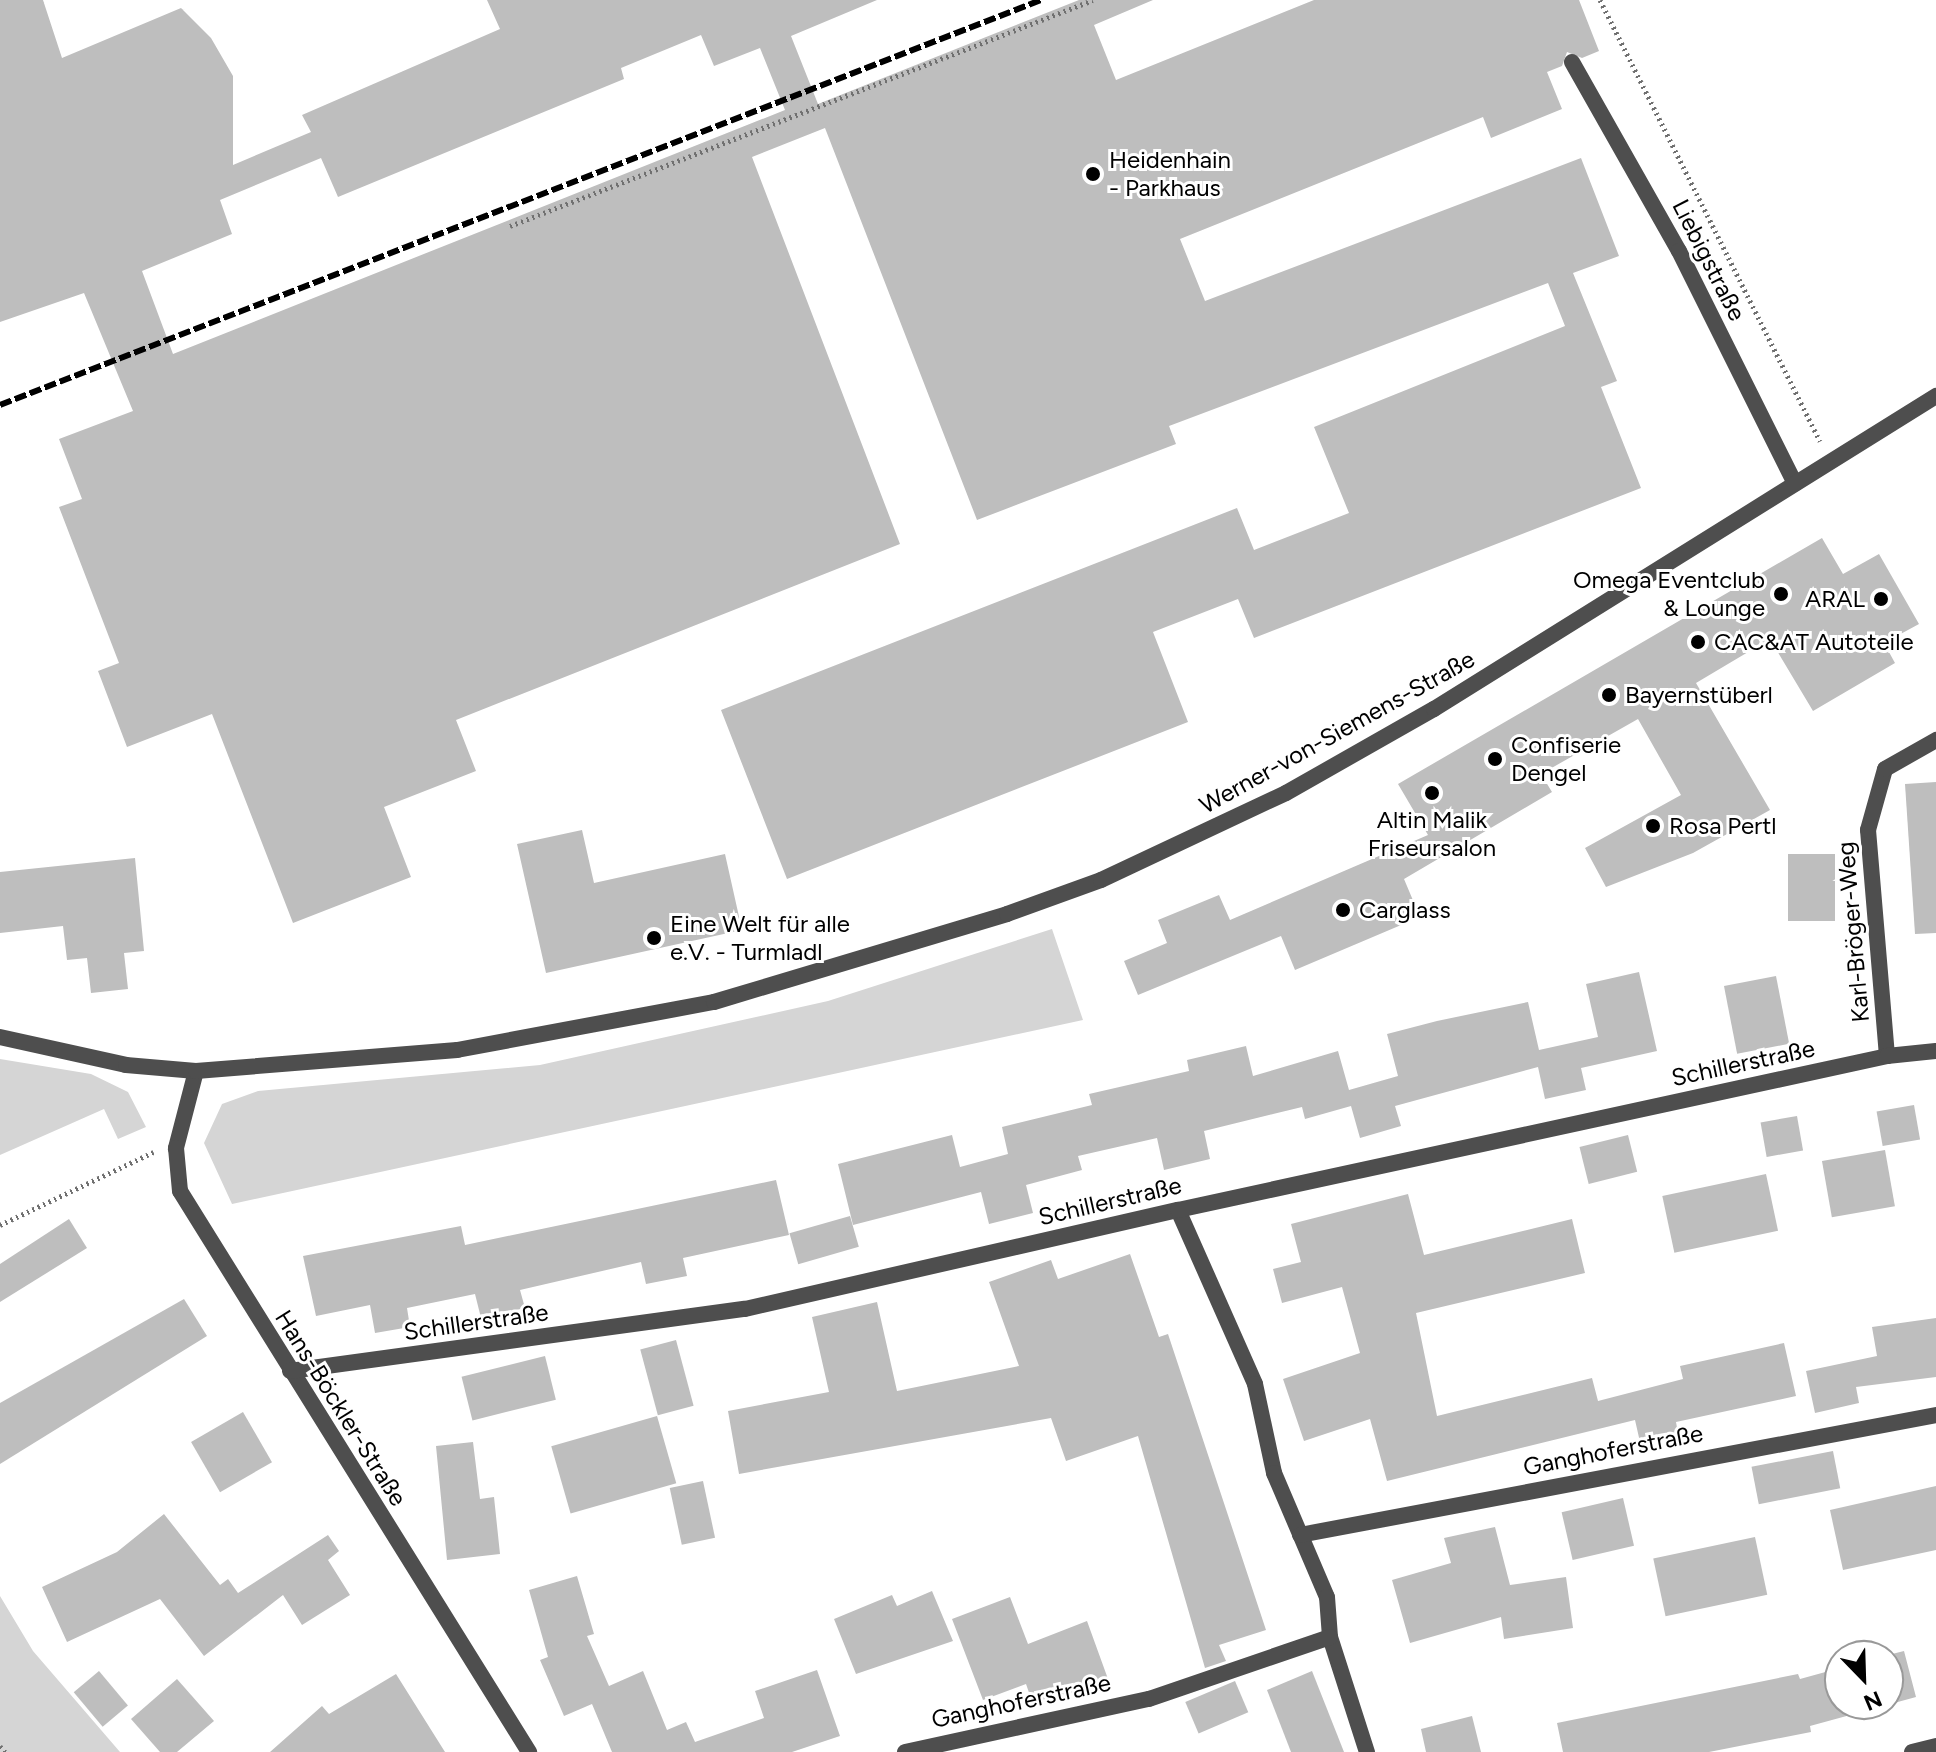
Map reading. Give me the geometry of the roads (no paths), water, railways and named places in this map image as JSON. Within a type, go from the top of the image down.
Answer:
[{"type":"street","name":"Liebigstraße","points":[[1572,62],[1679,251],[1795,484]]},
{"type":"street","name":"Werner-von-Siemens-Straße","points":[[0,1037],[126,1065],[196,1071],[457,1050],[714,1002],[828,972],[1101,880],[1286,793],[1434,709],[1936,396]]},
{"type":"street","name":"Karl-Bröger-Weg","points":[[1887,1056],[1868,830],[1885,769],[1936,740]]},
{"type":"street","name":"Schillerstraße","points":[[290,1371],[745,1309],[1178,1210],[1887,1056],[1936,1051]]},
{"type":"street","name":"Hans-Böckler-Straße","points":[[196,1071],[176,1148],[180,1191],[529,1752]]},
{"type":"street","points":[[1178,1210],[1251,1372],[1277,1484],[1327,1597],[1330,1637],[1367,1752]]},
{"type":"street","name":"Ganghoferstraße","points":[[1300,1535],[1936,1415]]},
{"type":"street","name":"Ganghoferstraße","points":[[905,1752],[1149,1699],[1330,1637]]},
{"type":"street","points":[[1912,1752],[1936,1746]]},
{"type":"railway","points":[[0,405],[1041,0]]},
{"type":"place","name":"Heidenhain - Parkhaus","points":[[1093,174]]},
{"type":"place","name":"Omega Eventclub & Lounge","points":[[1781,594]]},
{"type":"place","name":"ARAL","points":[[1881,599]]},
{"type":"place","name":"CAC&AT Autoteile","points":[[1698,642]]},
{"type":"place","name":"Bayernstüberl","points":[[1609,695]]},
{"type":"place","name":"Confiserie Dengel","points":[[1495,759]]},
{"type":"place","name":"Altin Malik Friseursalon","points":[[1432,793]]},
{"type":"place","name":"Rosa Pertl","points":[[1653,826]]},
{"type":"place","name":"Carglass","points":[[1343,910]]},
{"type":"place","name":"Eine Welt für alle e.V. - Turmladl","points":[[654,938]]}]
